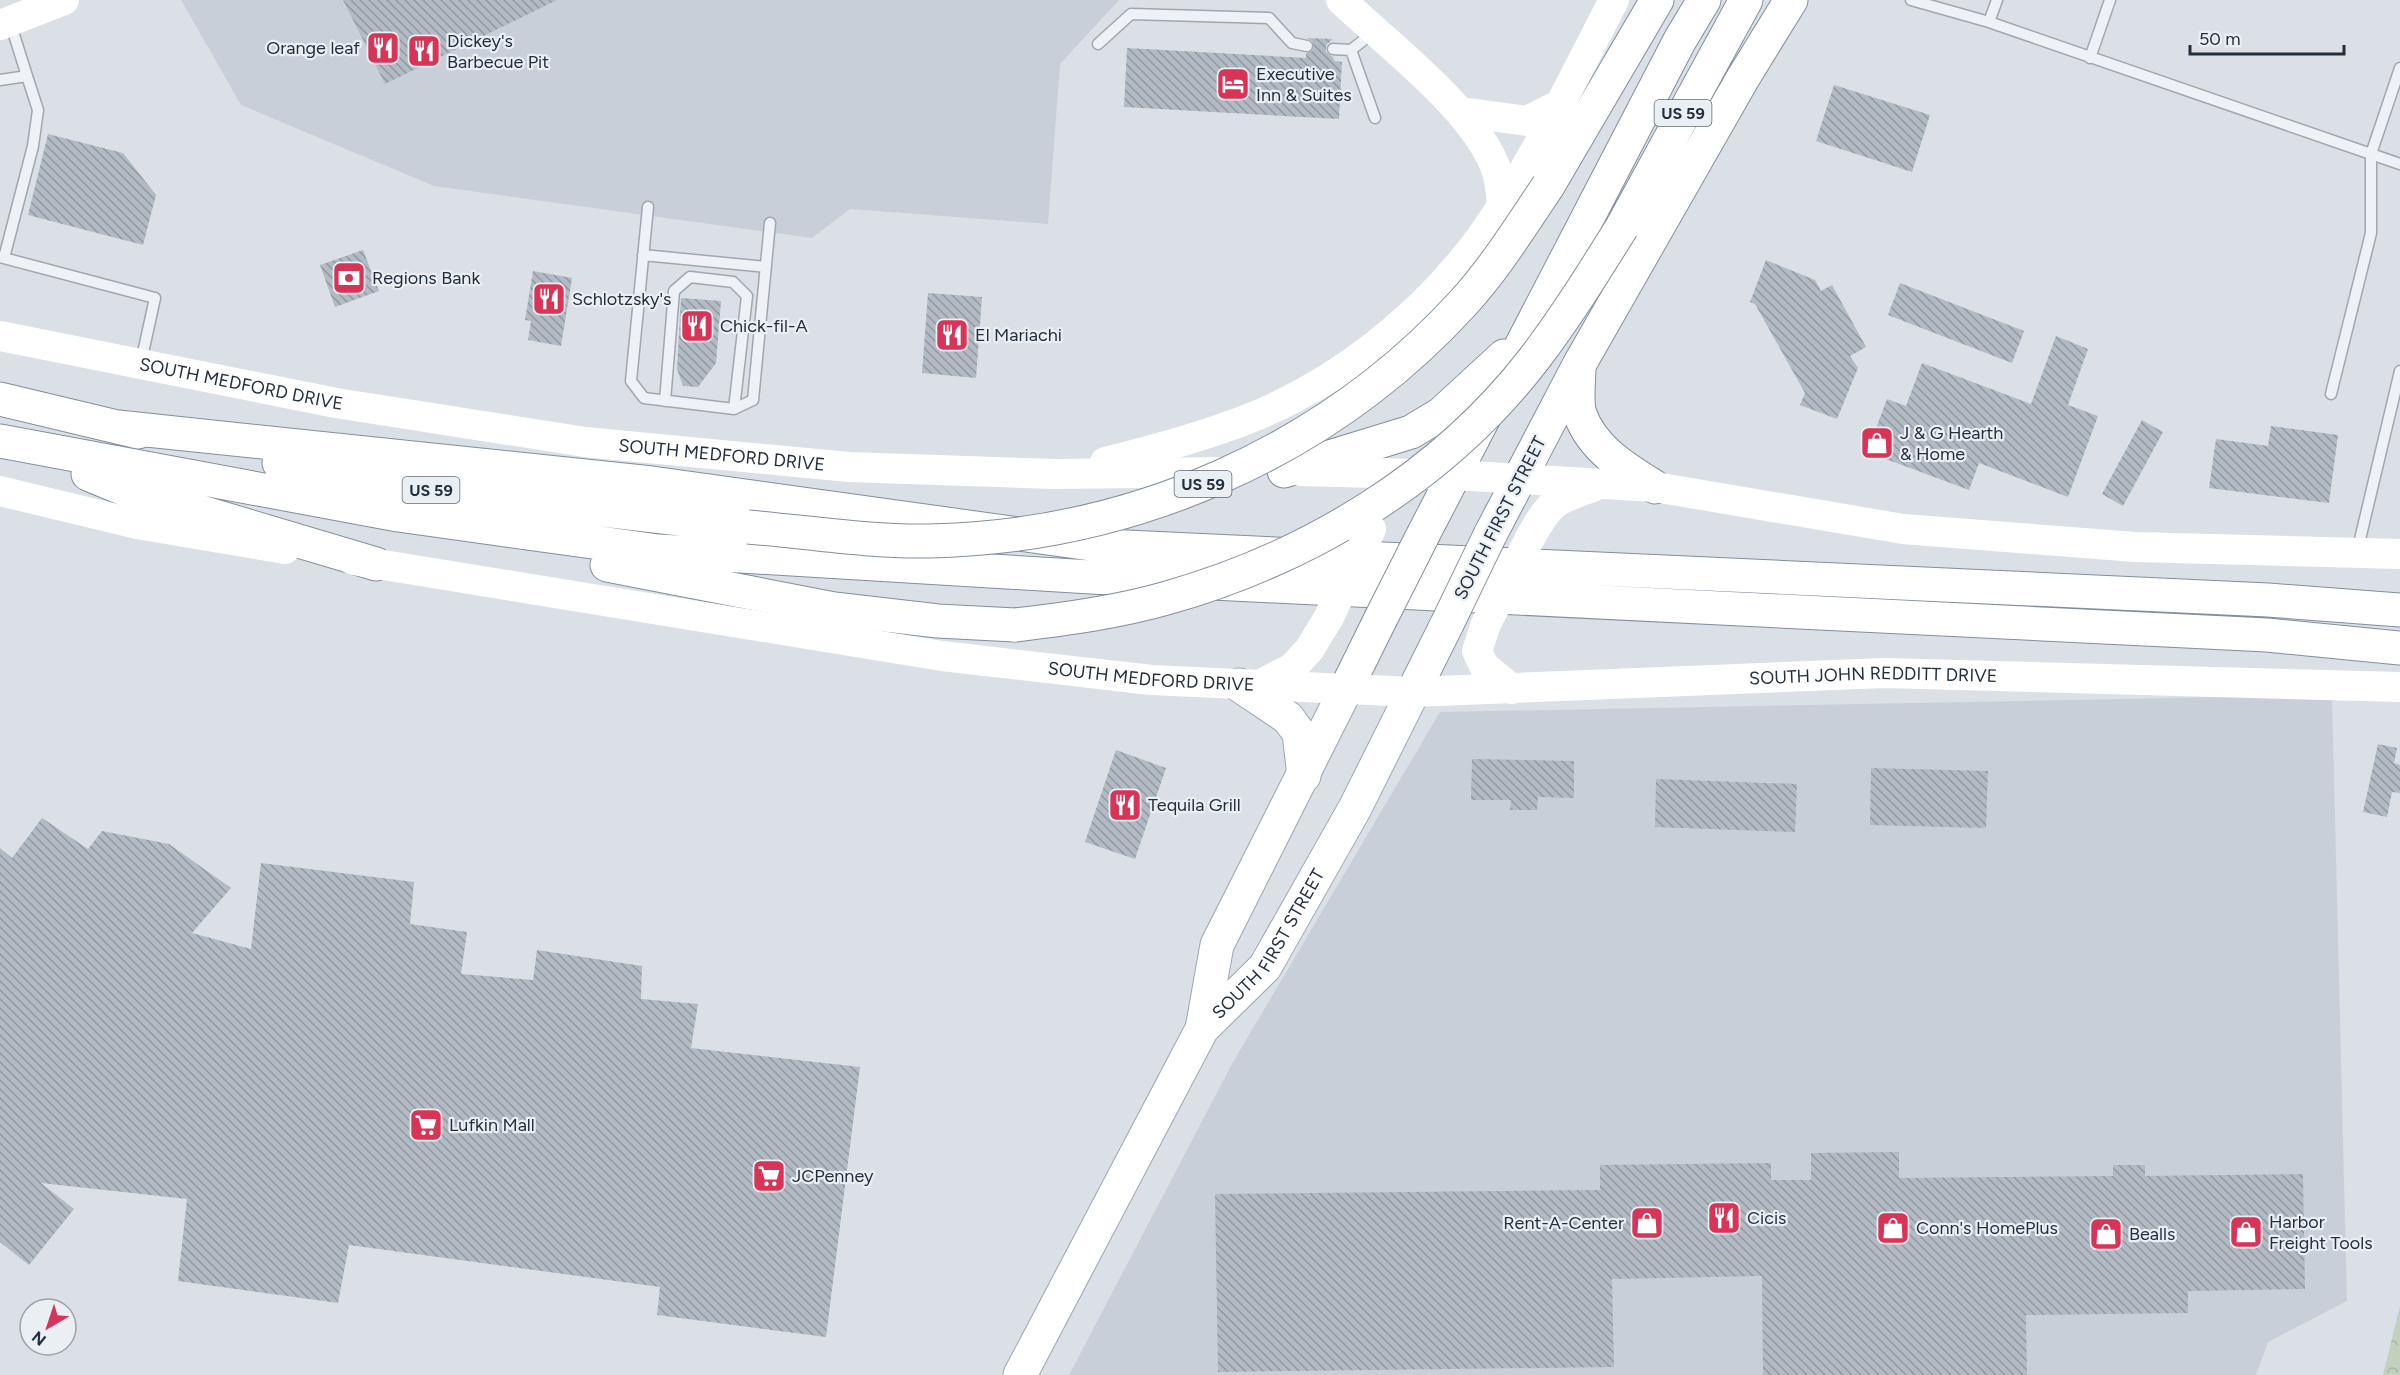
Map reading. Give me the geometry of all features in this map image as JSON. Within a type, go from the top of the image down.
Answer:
[{"type":"main road","points":[[5,23],[64,0]]},
{"type":"main road","points":[[1341,0],[1461,112],[1491,158],[1498,174],[1502,204]]},
{"type":"main road","points":[[1055,474],[1159,449],[1250,418],[1323,382],[1384,337],[1437,289],[1480,237],[1531,160],[1614,0]]},
{"type":"main road","name":"US 59","points":[[0,399],[302,468],[431,490],[748,527],[927,541],[1013,536],[1108,518],[1190,491],[1278,450],[1325,423],[1378,384],[1425,343],[1464,302],[1504,250],[1548,186],[1657,0]]},
{"type":"main road","name":"SOUTH FIRST STREET","points":[[1020,1375],[1202,1029],[1217,945],[1304,777],[1453,474],[1680,40],[1704,0]]},
{"type":"main road","name":"US 59","points":[[11,444],[398,515],[581,559],[834,609],[938,621],[1015,625],[1081,617],[1166,599],[1282,556],[1398,490],[1476,425],[1533,360],[1622,227],[1746,0]]},
{"type":"main road","name":"SOUTH FIRST STREET","points":[[1202,1029],[1265,967],[1355,808],[1518,478],[1579,365],[1743,78],[1791,0]]},
{"type":"main road","points":[[1461,112],[1527,121],[1559,105]]},
{"type":"main road","points":[[1284,471],[1411,432],[1441,414],[1492,369],[1529,327]]},
{"type":"main road","name":"SOUTH MEDFORD DRIVE","points":[[0,336],[336,404],[585,442],[843,467],[1055,474],[1284,471],[1453,474]]},
{"type":"main road","points":[[1579,365],[1579,412],[1588,430],[1617,463],[1656,487]]},
{"type":"main road","points":[[118,427],[652,483],[1105,546],[2256,599],[2400,610]]},
{"type":"main road","points":[[11,444],[124,489],[376,564]]},
{"type":"main road","points":[[1304,777],[1299,733],[1288,718],[1248,686],[1292,668],[1309,650],[1329,617],[1377,512],[1369,473]]},
{"type":"main road","points":[[1453,474],[1656,487],[1903,529],[2135,547],[2400,554]]},
{"type":"main road","points":[[1512,689],[1484,666],[1476,651],[1486,624],[1545,511],[1559,498],[1598,485]]},
{"type":"main road","name":"SOUTH MEDFORD DRIVE","points":[[0,491],[137,524],[942,656],[1151,680],[1346,689]]},
{"type":"main road","points":[[398,515],[658,551],[1091,577],[2266,635],[2400,648]]},
{"type":"main road","name":"SOUTH JOHN REDDITT DRIVE","points":[[1346,689],[1413,692],[1884,673],[2400,687]]},
{"type":"lane","points":[[1911,0],[1989,22],[2400,164]]},
{"type":"lane","points":[[1989,22],[1997,0]]},
{"type":"lane","points":[[2090,58],[2110,0]]},
{"type":"lane","points":[[1098,44],[1131,14],[1269,18],[1292,43],[1307,46]]},
{"type":"lane","points":[[5,23],[27,76],[38,111],[33,146],[2,257],[155,298],[141,365]]},
{"type":"lane","points":[[1334,49],[1351,50],[1374,31]]},
{"type":"lane","points":[[1351,50],[1375,118]]},
{"type":"lane","points":[[2331,394],[2371,233],[2371,154],[2395,99],[2400,68]]},
{"type":"lane","points":[[0,80],[27,76]]},
{"type":"lane","points":[[648,207],[631,381],[644,398],[665,401],[734,409],[753,400],[770,224]]},
{"type":"lane","points":[[643,255],[766,267]]},
{"type":"lane","points":[[665,401],[674,291],[690,277],[701,278],[733,282],[747,296],[734,409]]},
{"type":"lane","points":[[2357,553],[2400,371]]},
{"type":"shaded area","points":[[181,0],[1119,0],[1060,64],[1048,224],[850,209],[812,238],[434,186],[241,105]]},
{"type":"shaded area","points":[[2332,695],[2347,1301],[2268,1342],[2256,1375],[1069,1375],[1233,1062],[1440,712]]},
{"type":"green space","points":[[2400,1306],[2400,1375],[2383,1375]]},
{"type":"building","points":[[343,0],[557,0],[385,84]]},
{"type":"building","name":"Executive Inn & Suites","points":[[1307,38],[1333,39],[1326,45],[1326,52],[1333,57],[1334,61],[1342,62],[1339,119],[1124,107],[1127,48],[1306,58],[1306,53],[1312,51],[1314,47],[1312,41]]},
{"type":"building","points":[[1834,85],[1930,115],[1912,172],[1816,141]]},
{"type":"building","points":[[48,134],[123,153],[156,195],[143,245],[28,215]]},
{"type":"building","name":"Regions Bank","points":[[363,250],[379,291],[335,307],[320,265]]},
{"type":"building","points":[[1766,260],[1815,280],[1821,291],[1832,285],[1866,347],[1850,356],[1858,368],[1837,419],[1800,405],[1805,393],[1755,304],[1750,302]]},
{"type":"building","name":"Schlotzsky's","points":[[533,271],[572,278],[561,346],[528,340],[531,321],[525,320]]},
{"type":"building","points":[[1900,283],[2024,331],[2012,363],[1888,315]]},
{"type":"building","name":"El Mariachi","points":[[928,293],[982,297],[976,378],[922,373]]},
{"type":"building","name":"Chick-fil-A","points":[[681,298],[721,301],[716,363],[698,387],[683,386],[677,369]]},
{"type":"building","points":[[2056,336],[2088,349],[2068,405],[2098,416],[2068,497],[1979,463],[1969,490],[1867,452],[1887,399],[1906,406],[1922,363],[2031,404]]},
{"type":"building","points":[[2142,420],[2163,432],[2123,506],[2102,494]]},
{"type":"building","points":[[2271,426],[2338,435],[2329,503],[2209,488],[2216,439],[2268,446]]},
{"type":"building","points":[[2378,744],[2397,748],[2394,763],[2400,765],[2400,793],[2392,792],[2387,817],[2363,812]]},
{"type":"building","name":"Tequila Grill","points":[[1116,750],[1166,768],[1135,859],[1085,842]]},
{"type":"building","points":[[1472,759],[1574,761],[1574,798],[1538,797],[1537,810],[1510,810],[1511,800],[1471,800]]},
{"type":"building","points":[[1871,768],[1988,771],[1986,828],[1870,825]]},
{"type":"building","points":[[1656,779],[1797,784],[1795,832],[1655,827]]},
{"type":"building","name":"Lufkin Mall","points":[[42,818],[88,849],[102,831],[169,844],[231,888],[192,933],[251,949],[261,863],[414,882],[410,924],[467,932],[461,974],[533,980],[537,950],[642,966],[641,999],[698,1004],[691,1048],[860,1067],[826,1337],[657,1315],[660,1287],[349,1245],[338,1303],[178,1281],[187,1199],[41,1183],[74,1209],[29,1265],[0,1242],[0,848],[12,858]]},
{"type":"building","points":[[1899,1152],[1899,1178],[2113,1176],[2113,1165],[2145,1165],[2145,1176],[2303,1174],[2305,1289],[2188,1291],[2188,1313],[2026,1315],[2027,1375],[1763,1375],[1762,1276],[1612,1279],[1614,1367],[1218,1372],[1215,1194],[1600,1190],[1600,1165],[1771,1163],[1771,1180],[1811,1180],[1811,1153]]},
{"type":"place","name":"Orange leaf","points":[[383,48]]},
{"type":"place","name":"Dickey's Barbecue Pit","points":[[424,51]]},
{"type":"place","name":"Executive Inn & Suites","points":[[1233,84]]},
{"type":"place","name":"Regions Bank","points":[[349,278]]},
{"type":"place","name":"Schlotzsky's","points":[[549,299]]},
{"type":"place","name":"Chick-fil-A","points":[[697,326]]},
{"type":"place","name":"El Mariachi","points":[[952,335]]},
{"type":"place","name":"J & G Hearth & Home","points":[[1877,443]]},
{"type":"place","name":"Tequila Grill","points":[[1125,805]]},
{"type":"place","name":"Lufkin Mall","points":[[426,1125]]},
{"type":"place","name":"JCPenney","points":[[769,1176]]},
{"type":"place","name":"Cicis","points":[[1724,1218]]},
{"type":"place","name":"Rent-A-Center","points":[[1647,1223]]},
{"type":"place","name":"Conn's HomePlus","points":[[1893,1228]]},
{"type":"place","name":"Harbor Freight Tools","points":[[2246,1232]]},
{"type":"place","name":"Bealls","points":[[2106,1234]]}]
